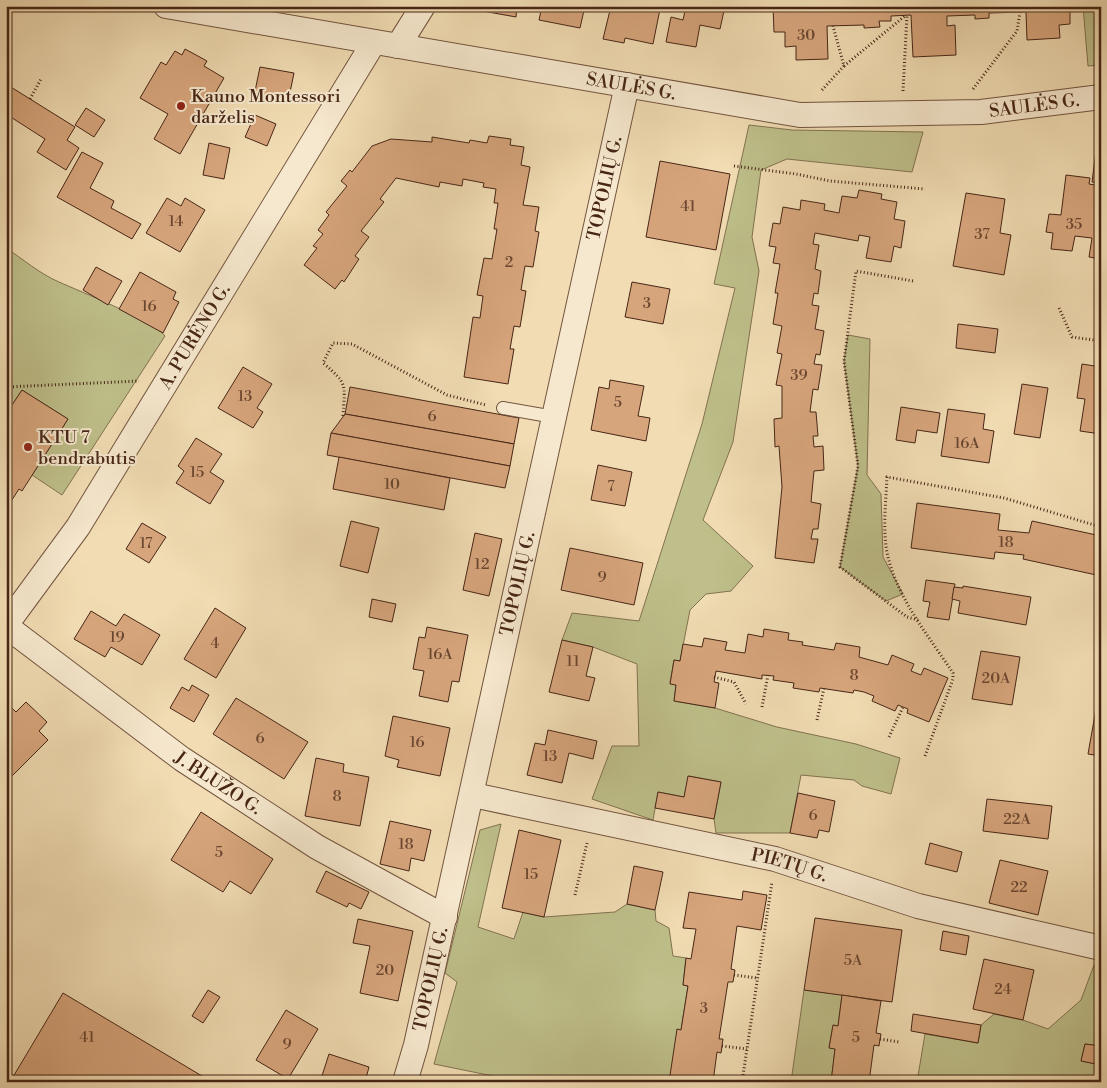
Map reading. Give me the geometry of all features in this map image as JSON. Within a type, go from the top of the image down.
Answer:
[{"type":"street","name":"SAULĖS G.","points":[[166,6],[800,114],[982,112],[1101,97]]},
{"type":"street","points":[[398,46],[423,6]]},
{"type":"street","name":"A. PURĖNO G.","points":[[6,626],[78,527],[374,42]]},
{"type":"street","name":"TOPOLIŲ G.","points":[[405,1082],[416,1045],[473,795],[627,84]]},
{"type":"street","name":"J. BLUŽO G.","points":[[6,626],[190,764],[317,847],[445,917]]},
{"type":"street","name":"PIETŲ G.","points":[[473,795],[776,859],[918,906],[1101,948]]},
{"type":"lane","points":[[504,408],[554,417]]},
{"type":"path","points":[[1098,6],[1101,12]]},
{"type":"path","points":[[954,113],[1018,31],[1020,12]]},
{"type":"path","points":[[800,114],[844,66],[907,15],[902,114]]},
{"type":"path","points":[[833,26],[844,66]]},
{"type":"path","points":[[30,99],[41,79]]},
{"type":"path","points":[[734,166],[796,174],[830,181],[925,189]]},
{"type":"path","points":[[913,281],[856,271],[844,361],[858,466],[840,567],[907,617],[919,620]]},
{"type":"path","points":[[1059,308],[1072,337],[1101,341]]},
{"type":"path","points":[[343,416],[345,388],[343,382],[323,363],[333,343],[352,344],[447,395],[504,408]]},
{"type":"path","points":[[6,387],[168,380]]},
{"type":"path","points":[[925,756],[953,679],[953,673],[903,594],[888,557],[885,533],[887,477],[1004,498],[1101,527]]},
{"type":"path","points":[[762,707],[768,676]]},
{"type":"path","points":[[714,677],[734,682],[746,704]]},
{"type":"path","points":[[817,720],[824,688]]},
{"type":"path","points":[[889,737],[903,707]]},
{"type":"path","points":[[575,895],[591,820]]},
{"type":"path","points":[[742,1082],[776,859]]},
{"type":"path","points":[[734,975],[757,978]]},
{"type":"path","points":[[880,1040],[899,1042]]},
{"type":"path","points":[[722,1046],[747,1050]]},
{"type":"green space","points":[[1083,6],[1101,6],[1101,65],[1088,66]]},
{"type":"green space","points":[[749,125],[792,130],[923,132],[912,172],[787,159],[761,170],[752,237],[759,271],[733,442],[703,520],[753,566],[731,591],[706,594],[690,610],[680,661],[674,660],[670,683],[676,685],[674,701],[715,708],[777,727],[856,744],[900,758],[891,794],[862,786],[854,780],[801,775],[790,833],[716,833],[714,819],[721,782],[689,776],[684,797],[658,792],[653,820],[592,799],[612,746],[639,746],[637,664],[593,647],[562,640],[572,613],[639,621],[702,424],[735,288],[714,284]]},
{"type":"green space","points":[[6,248],[52,279],[147,322],[165,336],[62,495],[32,475],[68,419],[22,390],[6,414]]},
{"type":"green space","points":[[848,335],[870,339],[867,475],[881,494],[883,557],[903,594],[886,601],[840,567],[858,466],[844,361]]},
{"type":"green space","points":[[501,824],[478,927],[514,939],[523,912],[544,917],[615,912],[627,904],[655,910],[656,921],[669,928],[673,956],[686,958],[683,985],[688,986],[681,1030],[669,1082],[522,1082],[434,1064],[457,982],[445,973],[480,830]]},
{"type":"green space","points":[[1094,965],[1101,966],[1101,1046],[1085,1044],[1081,1061],[1101,1065],[1101,1082],[917,1082],[925,1034],[978,1043],[981,1025],[994,1014],[1023,1020],[1048,1029],[1081,1000]]},
{"type":"green space","points":[[804,990],[842,995],[838,1026],[833,1025],[829,1047],[835,1049],[831,1082],[791,1082]]},
{"type":"building","points":[[478,6],[517,6],[516,17],[477,10]]},
{"type":"building","points":[[542,6],[585,6],[580,28],[539,20]]},
{"type":"building","points":[[611,6],[642,9],[642,6],[646,6],[660,9],[653,44],[625,38],[624,43],[603,39]]},
{"type":"building","points":[[686,6],[725,6],[720,29],[700,25],[696,47],[666,42],[671,17],[683,20]]},
{"type":"building","points":[[773,6],[1080,6],[1080,11],[1070,12],[1070,24],[1059,25],[1060,38],[1027,40],[1026,12],[989,13],[989,18],[975,19],[975,15],[947,16],[947,26],[955,25],[956,55],[913,57],[911,15],[891,16],[891,21],[879,21],[880,27],[864,28],[864,25],[827,26],[828,59],[796,60],[796,46],[785,47],[785,32],[774,32]]},
{"type":"building","name":"Kauno Montessori darželis","points":[[185,49],[207,61],[204,66],[224,78],[180,154],[154,139],[168,114],[140,98],[161,62],[166,65],[175,51],[182,55]]},
{"type":"building","points":[[260,67],[294,73],[288,102],[254,96]]},
{"type":"building","points":[[6,84],[75,127],[67,140],[79,148],[66,170],[37,152],[45,139],[6,114]]},
{"type":"building","points":[[86,108],[105,120],[94,137],[75,125]]},
{"type":"building","points":[[255,115],[276,124],[267,146],[245,137]]},
{"type":"building","points":[[489,136],[511,139],[510,145],[524,147],[521,165],[530,167],[523,205],[539,207],[535,231],[539,232],[533,267],[525,266],[521,290],[526,291],[520,327],[514,326],[510,349],[514,349],[508,384],[464,377],[473,317],[480,318],[483,296],[477,295],[484,258],[492,259],[497,229],[494,229],[498,203],[494,203],[496,189],[483,187],[484,183],[463,179],[462,186],[440,182],[439,187],[396,178],[380,199],[384,202],[361,231],[369,237],[355,256],[359,259],[344,282],[342,280],[335,289],[304,265],[317,248],[313,246],[323,234],[318,230],[329,215],[326,212],[347,186],[341,181],[350,170],[352,172],[372,146],[391,139],[432,142],[432,137],[469,143],[470,140],[487,143]]},
{"type":"building","points":[[209,143],[230,148],[224,179],[203,175]]},
{"type":"building","points":[[1097,143],[1101,143],[1101,183],[1092,182]]},
{"type":"building","points":[[82,152],[103,163],[90,188],[114,201],[111,208],[141,224],[132,239],[57,197]]},
{"type":"building","points":[[660,161],[730,174],[716,250],[646,237]]},
{"type":"building","points":[[1066,175],[1090,178],[1089,184],[1101,186],[1101,259],[1089,257],[1092,238],[1075,236],[1072,251],[1051,249],[1053,233],[1046,232],[1049,214],[1061,215]]},
{"type":"building","points":[[859,190],[882,194],[881,199],[897,202],[894,219],[905,221],[901,248],[894,246],[891,262],[866,258],[870,237],[859,235],[858,241],[815,233],[813,244],[819,245],[815,269],[821,271],[818,294],[814,293],[812,305],[819,306],[815,329],[824,331],[820,355],[816,354],[814,364],[822,365],[818,390],[813,389],[810,412],[816,412],[818,436],[813,436],[814,447],[823,446],[824,470],[814,471],[811,502],[821,504],[818,529],[813,529],[811,539],[818,539],[814,563],[775,558],[782,487],[779,446],[775,447],[774,419],[782,418],[782,386],[776,385],[782,354],[777,353],[782,326],[773,324],[778,293],[775,293],[780,264],[773,263],[776,247],[769,246],[773,223],[780,224],[783,207],[800,210],[801,200],[825,204],[824,210],[839,213],[842,196],[857,198]]},
{"type":"building","points":[[966,193],[1005,199],[1000,233],[1011,235],[1004,275],[953,266]]},
{"type":"building","points":[[167,198],[181,206],[185,198],[205,210],[180,252],[146,233]]},
{"type":"building","points":[[96,267],[122,281],[108,305],[83,290]]},
{"type":"building","points":[[140,272],[176,292],[173,299],[179,302],[163,333],[119,309]]},
{"type":"building","points":[[632,282],[670,289],[663,324],[625,317]]},
{"type":"building","points":[[958,324],[998,329],[995,353],[956,348]]},
{"type":"building","points":[[1082,364],[1101,367],[1101,434],[1080,431],[1085,399],[1077,398]]},
{"type":"building","points":[[243,367],[272,384],[257,408],[263,412],[253,428],[218,408]]},
{"type":"building","points":[[610,380],[644,386],[638,416],[650,418],[646,441],[591,430],[599,387],[609,389]]},
{"type":"building","points":[[1022,384],[1048,388],[1040,438],[1014,434]]},
{"type":"building","points":[[350,387],[519,418],[514,444],[345,414]]},
{"type":"building","name":"KTU 7 bendrabutis","points":[[22,390],[68,419],[22,491],[19,489],[6,509],[6,414]]},
{"type":"building","points":[[901,407],[940,413],[937,433],[917,430],[915,443],[896,440]]},
{"type":"building","points":[[948,409],[985,414],[983,429],[994,431],[989,463],[941,456]]},
{"type":"building","points":[[345,414],[514,444],[510,466],[331,433]]},
{"type":"building","points":[[331,433],[510,466],[505,488],[327,455]]},
{"type":"building","points":[[196,438],[222,454],[210,472],[224,481],[210,504],[176,483],[184,471],[178,466]]},
{"type":"building","points":[[339,457],[450,478],[444,510],[333,489]]},
{"type":"building","points":[[598,465],[632,472],[625,506],[591,500]]},
{"type":"building","points":[[917,503],[1000,514],[998,530],[1029,533],[1032,521],[1101,536],[1101,576],[1023,559],[1024,555],[995,552],[994,559],[911,548]]},
{"type":"building","points":[[351,521],[379,528],[368,573],[340,566]]},
{"type":"building","points":[[142,523],[166,537],[149,563],[126,549]]},
{"type":"building","points":[[475,533],[502,539],[489,596],[463,590]]},
{"type":"building","points":[[570,548],[643,563],[634,605],[561,590]]},
{"type":"building","points":[[926,580],[955,584],[949,620],[927,617],[930,602],[923,601]]},
{"type":"building","points":[[963,586],[1031,597],[1026,625],[958,613],[960,601],[952,599],[954,587],[963,588]]},
{"type":"building","points":[[372,599],[396,604],[392,622],[369,617]]},
{"type":"building","points":[[215,608],[246,628],[216,678],[184,659]]},
{"type":"building","points":[[91,611],[116,626],[124,614],[160,635],[142,665],[111,647],[105,657],[74,639]]},
{"type":"building","points":[[427,627],[468,635],[459,682],[452,681],[448,702],[419,696],[424,671],[413,669],[419,637],[425,638]]},
{"type":"building","points":[[764,629],[789,633],[788,640],[803,642],[802,645],[834,650],[836,643],[860,647],[859,657],[888,665],[892,655],[914,664],[911,671],[921,675],[924,668],[948,678],[929,722],[907,713],[908,709],[898,705],[895,711],[872,701],[874,696],[864,692],[854,690],[853,693],[820,688],[819,692],[793,688],[794,683],[773,680],[774,676],[762,675],[762,679],[716,671],[714,682],[719,683],[715,708],[674,701],[676,685],[670,684],[674,660],[680,661],[683,644],[702,647],[704,638],[727,642],[725,650],[745,653],[748,634],[763,637]]},
{"type":"building","points":[[562,640],[593,647],[586,676],[595,678],[589,701],[549,692]]},
{"type":"building","points":[[981,651],[1020,657],[1012,705],[972,699]]},
{"type":"building","points":[[192,685],[209,695],[194,722],[170,708],[182,687],[189,691]]},
{"type":"building","points":[[236,698],[308,742],[284,779],[213,734]]},
{"type":"building","points":[[26,702],[47,722],[39,731],[48,740],[6,782],[6,708],[9,705],[16,712]]},
{"type":"building","points":[[1096,709],[1101,710],[1101,756],[1088,754]]},
{"type":"building","points":[[393,716],[450,728],[440,776],[397,767],[399,760],[385,756]]},
{"type":"building","points":[[548,730],[597,741],[593,759],[569,753],[562,783],[527,775],[535,743],[545,745]]},
{"type":"building","points":[[316,758],[344,764],[343,772],[369,777],[360,826],[305,816]]},
{"type":"building","points":[[688,776],[721,782],[714,819],[655,808],[658,792],[684,797]]},
{"type":"building","points":[[798,793],[835,801],[829,832],[819,830],[817,838],[790,833]]},
{"type":"building","points":[[987,799],[1052,806],[1048,839],[983,831]]},
{"type":"building","points":[[201,812],[273,859],[251,894],[230,881],[223,892],[171,860]]},
{"type":"building","points":[[390,821],[431,830],[424,861],[411,858],[409,871],[380,864]]},
{"type":"building","points":[[519,830],[561,840],[544,917],[502,908]]},
{"type":"building","points":[[930,843],[962,852],[957,872],[925,864]]},
{"type":"building","points":[[1000,860],[1048,871],[1038,915],[989,903]]},
{"type":"building","points":[[634,866],[663,872],[655,910],[627,904]]},
{"type":"building","points":[[326,871],[369,892],[361,909],[349,903],[347,907],[316,892]]},
{"type":"building","points":[[743,891],[767,895],[761,930],[737,926],[731,969],[735,970],[733,982],[728,982],[719,1039],[723,1039],[721,1053],[717,1052],[713,1082],[669,1082],[677,1029],[681,1030],[688,986],[683,985],[686,958],[691,959],[696,929],[683,928],[689,892],[742,900]]},
{"type":"building","points":[[815,918],[902,930],[892,1002],[804,990]]},
{"type":"building","points":[[358,919],[413,931],[398,1001],[360,993],[370,946],[353,943]]},
{"type":"building","points":[[943,931],[969,936],[966,955],[940,950]]},
{"type":"building","points":[[984,959],[1034,970],[1023,1020],[973,1009]]},
{"type":"building","points":[[208,990],[220,997],[203,1023],[192,1016]]},
{"type":"building","points":[[63,993],[212,1082],[10,1082]]},
{"type":"building","points":[[842,995],[881,1001],[876,1033],[881,1034],[879,1046],[874,1045],[869,1082],[831,1082],[835,1049],[829,1048],[833,1025],[838,1026]]},
{"type":"building","points":[[286,1010],[318,1029],[288,1079],[256,1060]]},
{"type":"building","points":[[913,1014],[981,1025],[978,1043],[911,1031]]},
{"type":"building","points":[[1085,1044],[1101,1046],[1101,1065],[1081,1061]]},
{"type":"building","points":[[329,1054],[369,1067],[365,1082],[320,1082]]},
{"type":"place","name":"Kauno Montessori darželis","points":[[181,106]]},
{"type":"place","name":"KTU 7 bendrabutis","points":[[28,447]]}]
